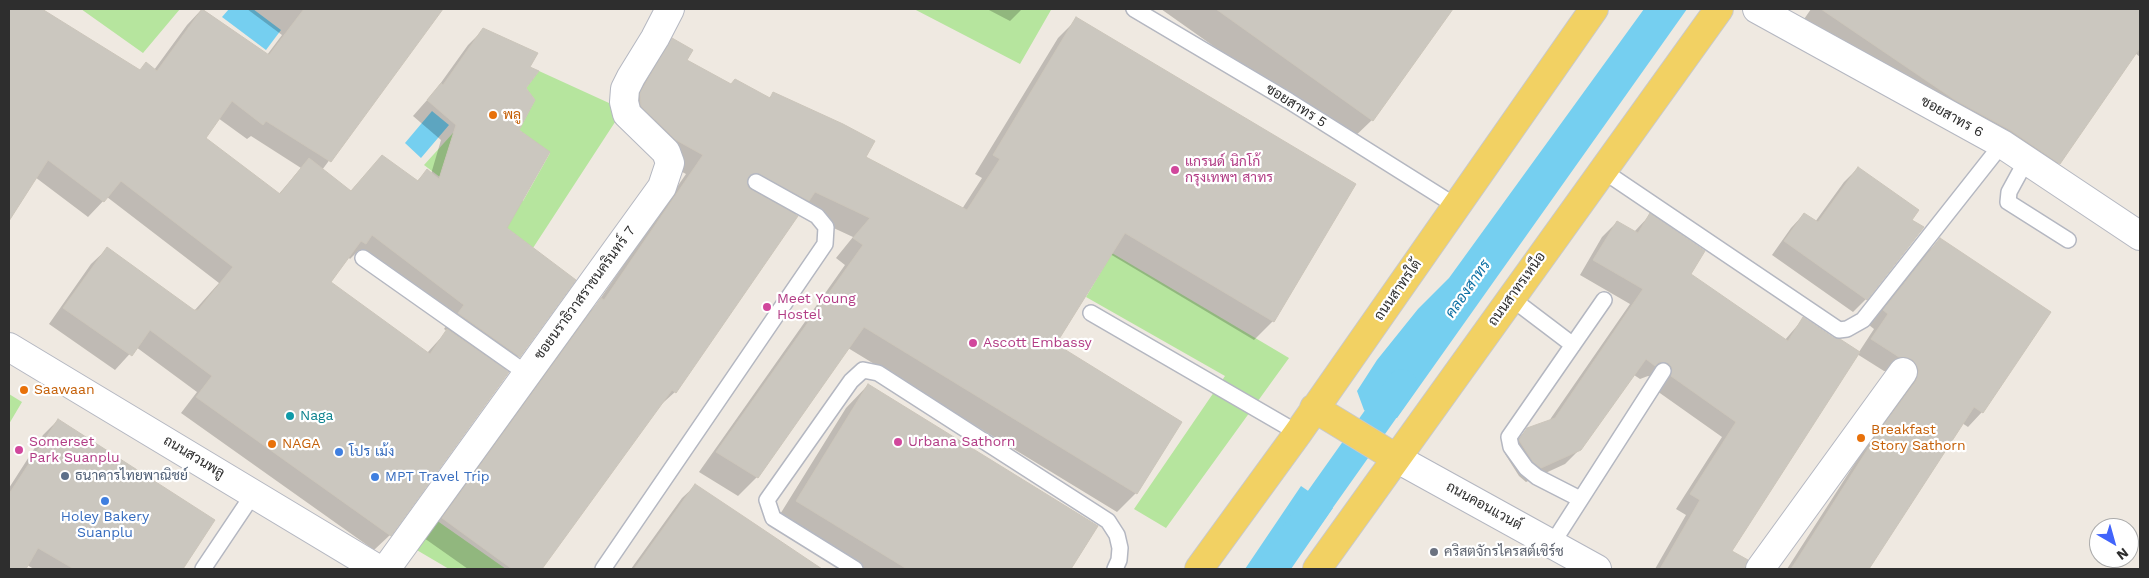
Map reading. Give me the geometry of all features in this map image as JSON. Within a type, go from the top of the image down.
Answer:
[{"type":"main road","name":"ถนนสาทรใต้","points":[[1199,569],[1298,433],[1594,9]]},
{"type":"main road","points":[[1579,31],[1603,9]]},
{"type":"main road","name":"ถนนสาทรเหนือ","points":[[1317,569],[1386,452],[1511,298],[1719,9]]},
{"type":"main road","points":[[1314,408],[1386,452]]},
{"type":"street","name":"ซอยนราธิวาสราชนครินทร์ 7","points":[[386,569],[662,187],[670,163],[666,152],[627,114],[624,102],[625,89],[656,38],[670,9]]},
{"type":"street","name":"ซอยสาทร 6","points":[[1756,9],[2002,144],[2140,236]]},
{"type":"street","name":"ถนนสวนพลู","points":[[9,347],[378,569]]},
{"type":"street","points":[[1760,569],[1903,372]]},
{"type":"street","name":"ถนนคอนแวนต์","points":[[1386,452],[1598,569]]},
{"type":"lane","name":"ซอยสาทร 5","points":[[1134,9],[1289,101],[1456,206]]},
{"type":"lane","points":[[1602,170],[1839,330],[1847,329],[1864,320],[2002,144]]},
{"type":"lane","points":[[2027,159],[2009,192],[2008,202],[2068,240]]},
{"type":"lane","points":[[604,569],[824,244],[826,227],[817,216],[756,182]]},
{"type":"lane","points":[[363,258],[526,373]]},
{"type":"lane","points":[[1511,298],[1573,345]]},
{"type":"lane","points":[[1580,499],[1537,477],[1526,468],[1511,447],[1509,437],[1604,300]]},
{"type":"lane","points":[[1091,314],[1298,433]]},
{"type":"lane","points":[[856,569],[773,518],[767,500],[851,381],[863,370],[878,373],[1108,521],[1117,535],[1120,548],[1119,560],[1114,569]]},
{"type":"lane","points":[[1552,544],[1663,371]]},
{"type":"lane","points":[[203,569],[254,493]]},
{"type":"green space","points":[[81,9],[180,9],[143,53]]},
{"type":"green space","points":[[914,9],[1048,9],[1051,10],[1020,64]]},
{"type":"green space","points":[[539,71],[609,103],[617,119],[533,248],[424,165],[453,133],[471,137],[458,165],[523,201],[550,153],[519,130],[535,100],[526,88]]},
{"type":"green space","points":[[1112,253],[1289,358],[1166,528],[1134,509],[1225,376],[1086,297]]},
{"type":"green space","points":[[9,394],[22,402],[9,424]]},
{"type":"green space","points":[[436,520],[506,569],[449,569],[415,549]]},
{"type":"water","points":[[229,9],[253,9],[281,30],[266,50],[222,17]]},
{"type":"water","points":[[1644,9],[1687,9],[1397,418],[1372,417],[1364,410],[1357,391],[1377,360],[1418,309],[1449,278]]},
{"type":"water","points":[[432,111],[449,125],[421,158],[405,143]]},
{"type":"water","points":[[1301,486],[1333,508],[1291,569],[1245,569]]},
{"type":"building","points":[[9,9],[42,9],[140,70],[146,62],[157,71],[202,9],[269,55],[304,9],[443,9],[331,162],[266,121],[263,125],[232,101],[206,138],[280,194],[309,158],[351,191],[382,155],[418,181],[427,169],[439,179],[456,125],[427,100],[441,83],[443,85],[483,28],[538,53],[530,67],[539,71],[526,88],[535,100],[519,130],[550,152],[507,228],[576,280],[520,357],[458,313],[464,305],[372,235],[366,244],[361,241],[331,282],[430,354],[447,329],[509,372],[391,536],[196,397],[212,376],[150,330],[132,356],[63,308],[107,247],[194,310],[198,310],[233,267],[121,181],[104,202],[48,160],[9,221]]},
{"type":"building","points":[[1216,9],[1453,9],[1373,121]]},
{"type":"building","points":[[1821,9],[2140,9],[2140,48],[2060,164],[2010,130],[1955,100]]},
{"type":"building","points":[[1076,17],[1356,184],[1274,322],[1125,233],[1056,344],[1182,422],[1137,494],[864,327],[758,478],[716,452],[863,245],[853,238],[870,218],[815,192],[809,201],[755,173],[748,178],[748,187],[798,216],[676,393],[672,390],[542,569],[512,569],[442,518],[601,298],[604,300],[703,155],[676,140],[641,106],[640,93],[672,38],[693,50],[687,60],[731,84],[735,79],[770,98],[773,92],[875,141],[866,157],[967,210],[1000,159],[993,155]]},
{"type":"building","points":[[1858,167],[1919,210],[1912,220],[1924,227],[1867,300],[1784,241],[1804,213],[1818,222]]},
{"type":"building","points":[[1650,213],[1705,251],[1691,274],[1788,341],[1803,317],[1834,338],[1840,339],[1860,352],[1732,551],[1748,560],[1745,569],[1660,569],[1700,500],[1690,494],[1736,422],[1671,376],[1672,367],[1668,363],[1659,362],[1655,366],[1646,359],[1581,450],[1541,468],[1533,462],[1519,440],[1527,428],[1555,418],[1643,289],[1593,260],[1617,221],[1638,233]]},
{"type":"building","points":[[1940,238],[2051,312],[1983,413],[1974,407],[1869,569],[1791,569],[1880,430],[1916,381],[1919,370],[1913,360],[1899,357],[1871,339],[1888,314],[1883,310]]},
{"type":"building","name":"Urbana Sathorn","points":[[868,384],[1098,526],[1071,569],[907,569],[796,501]]},
{"type":"building","points":[[58,419],[215,520],[183,569],[74,569],[38,548],[26,569],[9,569],[9,494]]},
{"type":"building","points":[[695,484],[746,518],[822,569],[634,569]]},
{"type":"waterway","name":"คลองสาทร","points":[[1271,569],[1402,384]]},
{"type":"place","name":"พลู","points":[[493,115]]},
{"type":"place","name":"แกรนด์ นิกโก้ กรุงเทพฯ สาทร","points":[[1175,170]]},
{"type":"place","name":"Meet Young Hostel","points":[[767,307]]},
{"type":"place","name":"Ascott Embassy","points":[[973,343]]},
{"type":"place","name":"Saawaan","points":[[24,390]]},
{"type":"place","name":"Naga","points":[[290,416]]},
{"type":"place","name":"Breakfast Story Sathorn","points":[[1861,438]]},
{"type":"place","name":"Urbana Sathorn","points":[[898,442]]},
{"type":"place","name":"NAGA","points":[[272,444]]},
{"type":"place","name":"Somerset Park Suanplu","points":[[19,450]]},
{"type":"place","name":"โปร เม้ง","points":[[339,452]]},
{"type":"place","name":"ธนาคารไทยพาณิชย์","points":[[65,476]]},
{"type":"place","name":"MPT Travel Trip","points":[[375,477]]},
{"type":"place","name":"Holey Bakery Suanplu","points":[[105,501]]},
{"type":"place","name":"คริสตจักรไครสต์เชิร์ช","points":[[1434,552]]}]
